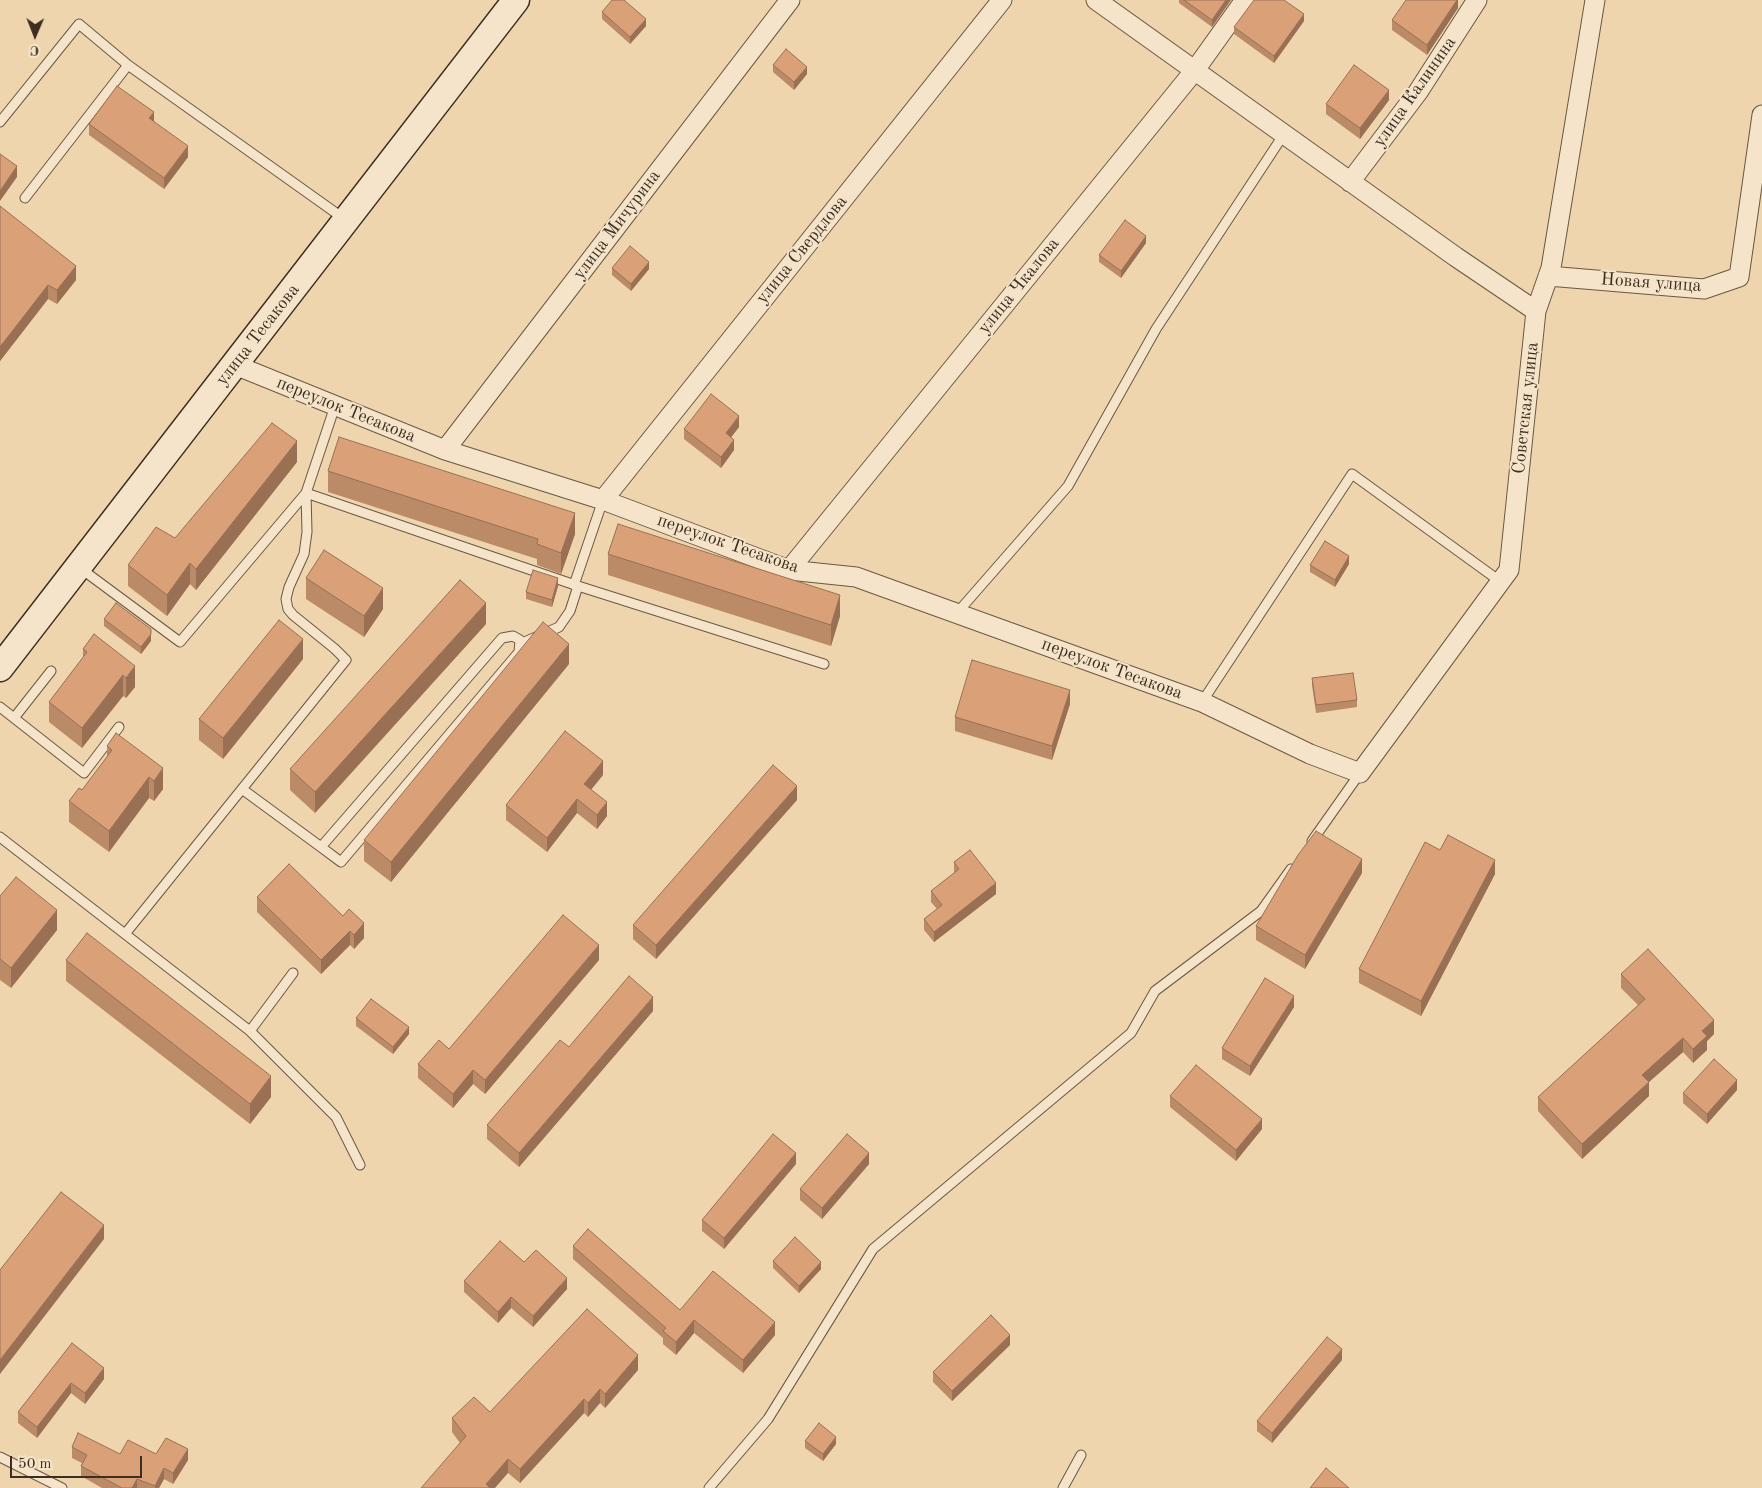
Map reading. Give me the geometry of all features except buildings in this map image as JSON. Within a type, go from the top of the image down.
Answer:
[{"type":"main road","name":"улица Тесакова","points":[[0,668],[516,0]]},
{"type":"street","name":"улица Мичурина","points":[[445,450],[790,0]]},
{"type":"street","name":"улица Свердлова","points":[[603,500],[1002,0]]},
{"type":"street","points":[[1096,0],[1456,258],[1536,311]]},
{"type":"street","name":"улица Чкалова","points":[[789,570],[1195,70],[1245,0]]},
{"type":"street","name":"улица Калинина","points":[[1350,182],[1418,92],[1477,0]]},
{"type":"street","name":"Советская улица","points":[[1360,773],[1509,570],[1536,311],[1553,258],[1595,0]]},
{"type":"street","name":"Новая улица","points":[[1548,276],[1704,290],[1740,277],[1762,115]]},
{"type":"street","name":"переулок Тесакова","points":[[235,366],[445,450],[603,500],[789,570],[856,577],[957,613],[1202,702],[1310,754],[1360,773]]},
{"type":"lane","points":[[0,122],[79,24],[128,65],[346,220]]},
{"type":"lane","points":[[25,198],[128,65]]},
{"type":"lane","points":[[957,613],[1068,486],[1156,329],[1284,134]]},
{"type":"lane","points":[[125,934],[346,660],[293,615],[288,609],[286,599],[289,587],[304,554],[307,532],[306,493],[335,406]]},
{"type":"lane","points":[[1202,702],[1352,474],[1501,582]]},
{"type":"lane","points":[[79,567],[180,642],[306,493]]},
{"type":"lane","points":[[306,493],[576,586],[824,664]]},
{"type":"lane","points":[[520,644],[559,627],[570,611],[603,500]]},
{"type":"lane","points":[[242,789],[341,862],[518,652],[520,640],[513,636],[502,638],[321,847]]},
{"type":"lane","points":[[14,718],[51,671]]},
{"type":"lane","points":[[0,707],[84,773],[119,727]]},
{"type":"lane","points":[[1308,846],[1360,773]]},
{"type":"lane","points":[[0,837],[250,1031],[336,1117],[360,1166]]},
{"type":"lane","points":[[709,1488],[768,1419],[872,1249],[1131,1033],[1155,991],[1262,911],[1296,862]]},
{"type":"lane","points":[[250,1031],[293,973]]},
{"type":"lane","points":[[1063,1488],[1081,1455]]},
{"type":"lane","points":[[0,1457],[62,1488]]}]
